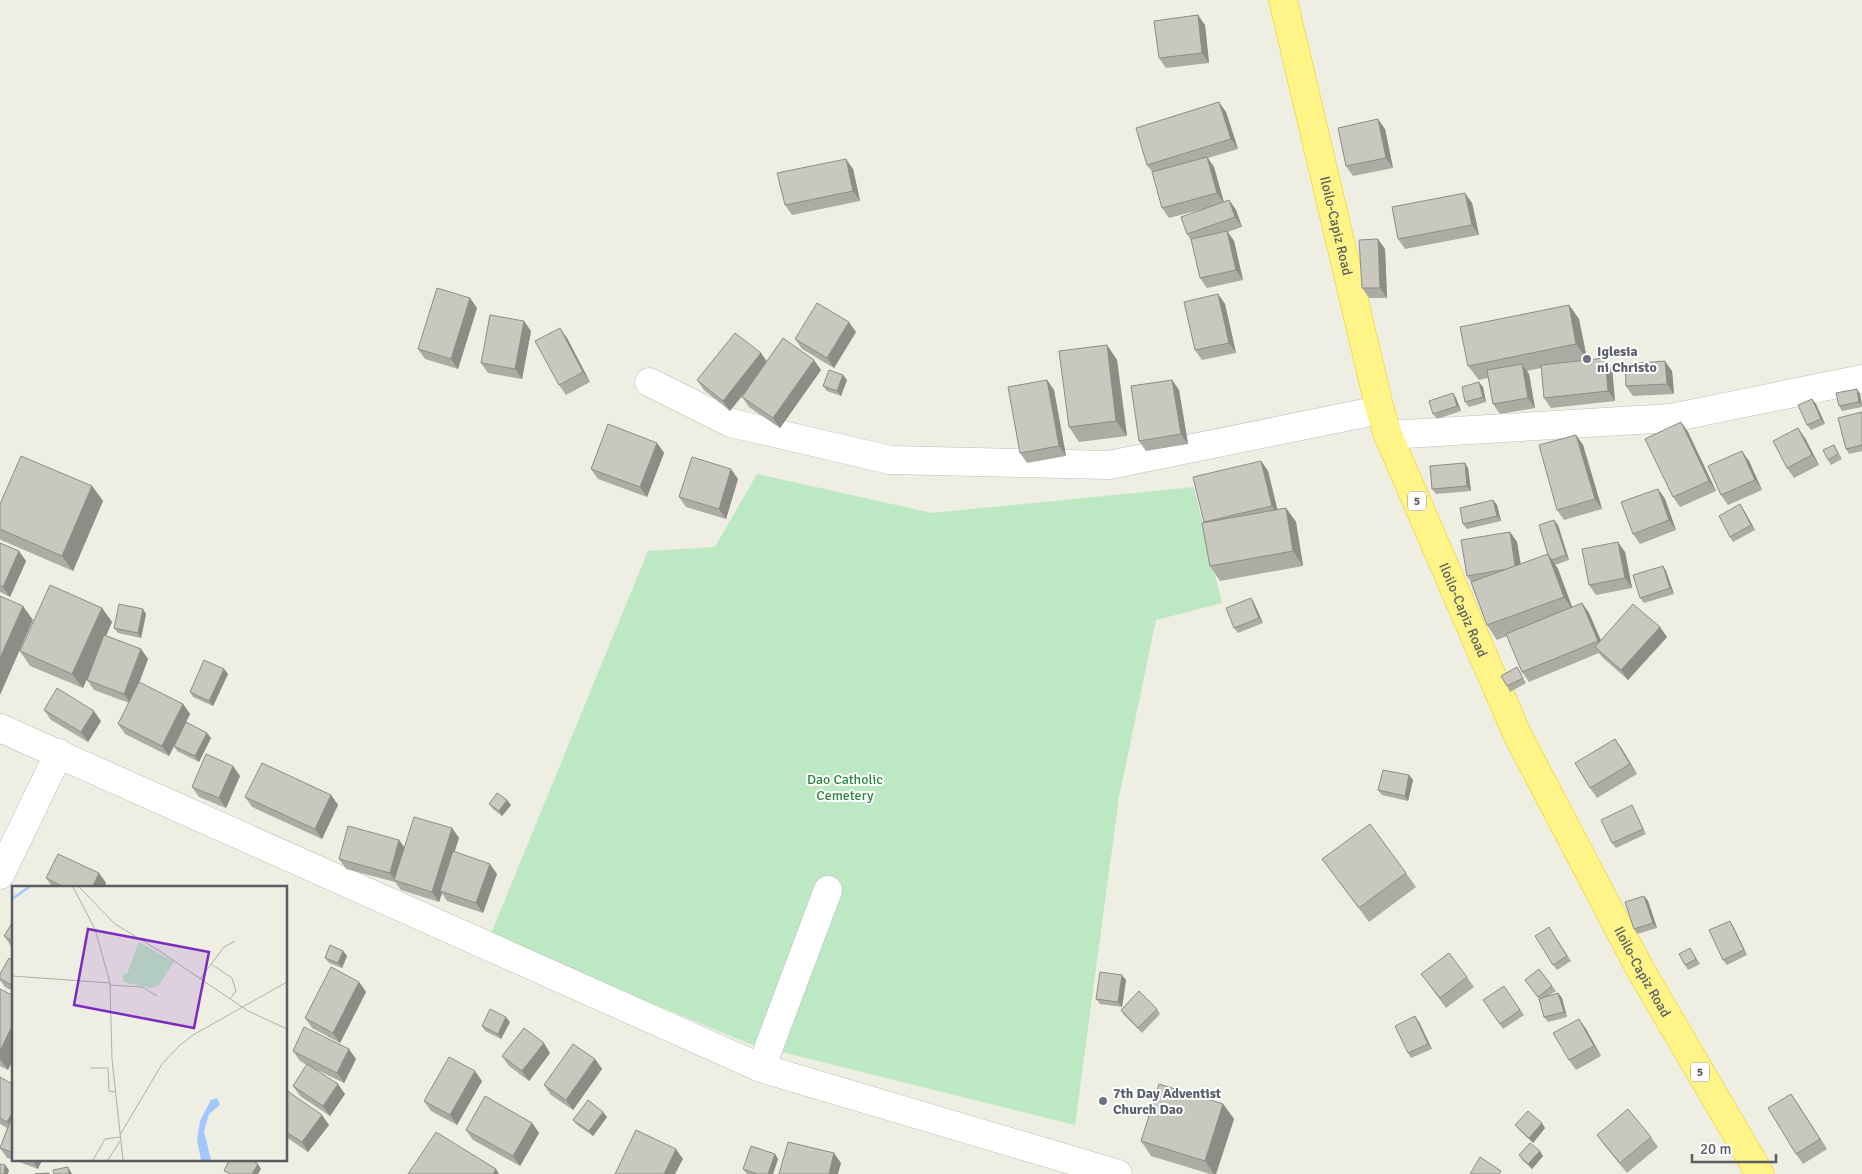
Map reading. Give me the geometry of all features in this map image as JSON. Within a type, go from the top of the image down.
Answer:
[{"type":"highway","name":"Iloilo-Capiz Road","points":[[1283,0],[1384,422],[1516,734],[1640,969],[1760,1174]]},
{"type":"street","points":[[649,382],[731,423],[890,460],[1109,465],[1384,422],[1671,418],[1862,379]]},
{"type":"street","points":[[0,728],[761,1068],[1118,1174]]},
{"type":"street","points":[[0,875],[58,753]]},
{"type":"street","points":[[761,1068],[828,890]]},
{"type":"green space","name":"Dao Catholic Cemetery","points":[[757,474],[932,513],[1194,487],[1222,603],[1156,620],[1119,797],[1075,1125],[750,1044],[490,936],[648,551],[715,547]]},
{"type":"building","points":[[1198,15],[1202,53],[1159,58],[1154,21]]},
{"type":"building","points":[[1219,102],[1231,139],[1147,165],[1136,128]]},
{"type":"building","points":[[1378,119],[1386,158],[1346,166],[1338,128]]},
{"type":"building","points":[[1207,157],[1217,193],[1162,208],[1152,172]]},
{"type":"building","points":[[846,159],[853,191],[785,205],[777,173]]},
{"type":"building","points":[[1465,193],[1472,225],[1398,239],[1392,207]]},
{"type":"building","points":[[1229,200],[1235,217],[1187,234],[1181,217]]},
{"type":"building","points":[[1227,231],[1236,270],[1200,278],[1191,239]]},
{"type":"building","points":[[1378,239],[1380,288],[1362,288],[1359,240]]},
{"type":"building","points":[[437,288],[470,298],[451,359],[418,349]]},
{"type":"building","points":[[1218,294],[1229,343],[1195,350],[1184,302]]},
{"type":"building","points":[[817,303],[849,322],[827,358],[795,339]]},
{"type":"building","points":[[1569,305],[1576,344],[1468,366],[1460,327]]},
{"type":"building","points":[[490,315],[524,321],[515,369],[481,363]]},
{"type":"building","points":[[560,328],[583,372],[559,385],[535,341]]},
{"type":"building","points":[[735,333],[761,353],[723,401],[697,380]]},
{"type":"building","points":[[783,338],[814,360],[773,418],[742,397]]},
{"type":"building","points":[[1107,345],[1116,421],[1069,427],[1059,351]]},
{"type":"building","points":[[1605,358],[1608,391],[1544,398],[1541,365]]},
{"type":"building","points":[[1665,361],[1667,384],[1626,386],[1625,364]]},
{"type":"building","points":[[1522,364],[1528,398],[1493,404],[1487,370]]},
{"type":"building","points":[[829,370],[843,375],[837,391],[823,386]]},
{"type":"building","points":[[1047,380],[1059,446],[1020,453],[1008,387]]},
{"type":"building","points":[[1172,380],[1181,434],[1139,441],[1131,386]]},
{"type":"building","points":[[1479,382],[1483,397],[1465,402],[1462,387]]},
{"type":"building","points":[[1857,389],[1859,402],[1839,406],[1836,393]]},
{"type":"building","points":[[1453,393],[1457,406],[1433,414],[1429,401]]},
{"type":"building","points":[[1812,399],[1821,419],[1807,425],[1798,405]]},
{"type":"building","points":[[1862,412],[1862,445],[1846,449],[1838,418]]},
{"type":"building","points":[[1681,422],[1709,481],[1673,497],[1645,439]]},
{"type":"building","points":[[608,424],[657,443],[640,487],[591,469]]},
{"type":"building","points":[[1798,428],[1812,455],[1787,468],[1773,441]]},
{"type":"building","points":[[1576,435],[1595,499],[1557,510],[1539,445]]},
{"type":"building","points":[[1834,445],[1838,454],[1828,460],[1823,450]]},
{"type":"building","points":[[1742,451],[1755,480],[1721,495],[1708,466]]},
{"type":"building","points":[[21,456],[92,486],[62,556],[0,529],[0,504]]},
{"type":"building","points":[[692,457],[731,469],[719,509],[679,497]]},
{"type":"building","points":[[1261,461],[1272,506],[1204,522],[1193,477]]},
{"type":"building","points":[[1465,463],[1467,486],[1432,489],[1430,466]]},
{"type":"building","points":[[1658,489],[1669,520],[1633,534],[1621,502]]},
{"type":"building","points":[[1493,500],[1497,516],[1463,524],[1460,508]]},
{"type":"building","points":[[1740,504],[1751,525],[1730,537],[1719,516]]},
{"type":"building","points":[[1286,508],[1293,551],[1210,566],[1202,523]]},
{"type":"building","points":[[1554,520],[1566,555],[1552,560],[1548,555],[1539,525]]},
{"type":"building","points":[[1510,532],[1515,566],[1467,576],[1461,540]]},
{"type":"building","points":[[1618,542],[1625,578],[1589,585],[1582,549]]},
{"type":"building","points":[[0,543],[19,551],[3,587],[0,585]]},
{"type":"building","points":[[1548,554],[1564,597],[1487,625],[1471,582]]},
{"type":"building","points":[[1663,566],[1670,588],[1640,598],[1633,575]]},
{"type":"building","points":[[50,585],[102,608],[72,674],[20,651]]},
{"type":"building","points":[[0,596],[23,606],[0,658]]},
{"type":"building","points":[[1251,598],[1259,618],[1234,628],[1226,608]]},
{"type":"building","points":[[1582,603],[1598,641],[1522,672],[1506,634]]},
{"type":"building","points":[[119,604],[143,609],[138,633],[114,628]]},
{"type":"building","points":[[1633,604],[1660,627],[1621,670],[1595,647]]},
{"type":"building","points":[[104,635],[141,649],[124,694],[87,680]]},
{"type":"building","points":[[204,660],[224,669],[209,701],[190,692]]},
{"type":"building","points":[[1517,667],[1523,678],[1507,686],[1501,676]]},
{"type":"building","points":[[139,682],[183,704],[162,746],[118,724]]},
{"type":"building","points":[[57,688],[94,711],[81,732],[44,710]]},
{"type":"building","points":[[186,722],[207,733],[195,756],[174,746]]},
{"type":"building","points":[[1615,739],[1630,764],[1590,788],[1575,763]]},
{"type":"building","points":[[206,754],[233,766],[219,798],[192,787]]},
{"type":"building","points":[[262,763],[331,795],[315,829],[245,797]]},
{"type":"building","points":[[1383,770],[1409,775],[1405,796],[1378,790]]},
{"type":"building","points":[[497,793],[507,800],[499,811],[489,804]]},
{"type":"building","points":[[1632,805],[1643,829],[1612,843],[1601,820]]},
{"type":"building","points":[[414,817],[452,828],[432,892],[394,880]]},
{"type":"building","points":[[1370,824],[1406,873],[1359,908],[1322,859]]},
{"type":"building","points":[[348,826],[399,840],[390,873],[339,859]]},
{"type":"building","points":[[453,851],[490,864],[476,903],[440,891]]},
{"type":"building","points":[[58,854],[99,873],[93,886],[62,886],[46,878]]},
{"type":"building","points":[[1644,896],[1653,923],[1634,929],[1625,902]]},
{"type":"building","points":[[1730,921],[1744,950],[1723,960],[1709,930]]},
{"type":"building","points":[[12,923],[12,941],[4,936]]},
{"type":"building","points":[[1549,927],[1567,956],[1553,965],[1535,936]]},
{"type":"building","points":[[330,945],[343,951],[338,963],[325,958]]},
{"type":"building","points":[[1690,948],[1696,959],[1685,965],[1679,954]]},
{"type":"building","points":[[1449,953],[1467,977],[1440,998],[1421,974]]},
{"type":"building","points":[[9,958],[12,960],[12,985],[0,979],[0,974]]},
{"type":"building","points":[[331,967],[359,982],[333,1033],[305,1018]]},
{"type":"building","points":[[1539,969],[1552,986],[1538,997],[1525,980]]},
{"type":"building","points":[[1100,972],[1122,975],[1118,1002],[1096,999]]},
{"type":"building","points":[[1504,986],[1520,1010],[1500,1024],[1483,1000]]},
{"type":"building","points":[[0,989],[12,995],[12,1026],[0,1051]]},
{"type":"building","points":[[1139,991],[1157,1009],[1138,1028],[1121,1010]]},
{"type":"building","points":[[1558,993],[1564,1012],[1544,1017],[1539,999]]},
{"type":"building","points":[[490,1009],[506,1017],[498,1034],[482,1026]]},
{"type":"building","points":[[1415,1016],[1428,1044],[1408,1053],[1395,1026]]},
{"type":"building","points":[[1579,1019],[1594,1046],[1569,1060],[1553,1033]]},
{"type":"building","points":[[304,1027],[349,1049],[337,1073],[293,1051]]},
{"type":"building","points":[[524,1028],[544,1043],[522,1071],[502,1056]]},
{"type":"building","points":[[573,1044],[595,1059],[566,1100],[544,1085]]},
{"type":"building","points":[[449,1057],[475,1071],[450,1115],[424,1101]]},
{"type":"building","points":[[307,1064],[338,1084],[323,1106],[293,1086]]},
{"type":"building","points":[[0,1077],[12,1084],[12,1113],[7,1122],[0,1118]]},
{"type":"building","points":[[1159,1084],[1223,1104],[1205,1161],[1141,1141]]},
{"type":"building","points":[[288,1091],[322,1115],[302,1142],[288,1133]]},
{"type":"building","points":[[1791,1094],[1820,1139],[1796,1154],[1768,1108]]},
{"type":"building","points":[[485,1096],[532,1123],[513,1156],[466,1130]]},
{"type":"building","points":[[588,1100],[603,1112],[589,1131],[573,1120]]},
{"type":"building","points":[[1628,1109],[1651,1137],[1620,1163],[1597,1135]]},
{"type":"building","points":[[1528,1111],[1542,1123],[1529,1138],[1515,1125]]},
{"type":"building","points":[[12,1117],[12,1152],[0,1148]]},
{"type":"building","points":[[636,1130],[676,1149],[664,1174],[615,1174]]},
{"type":"building","points":[[436,1132],[496,1169],[493,1174],[408,1174]]},
{"type":"building","points":[[788,1142],[834,1153],[829,1174],[779,1174]]},
{"type":"building","points":[[1530,1143],[1540,1151],[1528,1164],[1519,1155]]},
{"type":"building","points":[[751,1146],[775,1154],[768,1174],[757,1174],[743,1169]]},
{"type":"building","points":[[1480,1157],[1501,1171],[1499,1174],[1470,1174]]},
{"type":"building","points":[[228,1162],[254,1162],[258,1164],[252,1174],[231,1174],[224,1171]]},
{"type":"building","points":[[0,1164],[5,1165],[4,1174],[0,1174]]},
{"type":"building","points":[[68,1167],[69,1174],[54,1174],[53,1170]]},
{"type":"place","name":"Iglesia ni Christo","points":[[1587,359]]},
{"type":"place","name":"7th Day Adventist Church Dao","points":[[1103,1101]]}]
